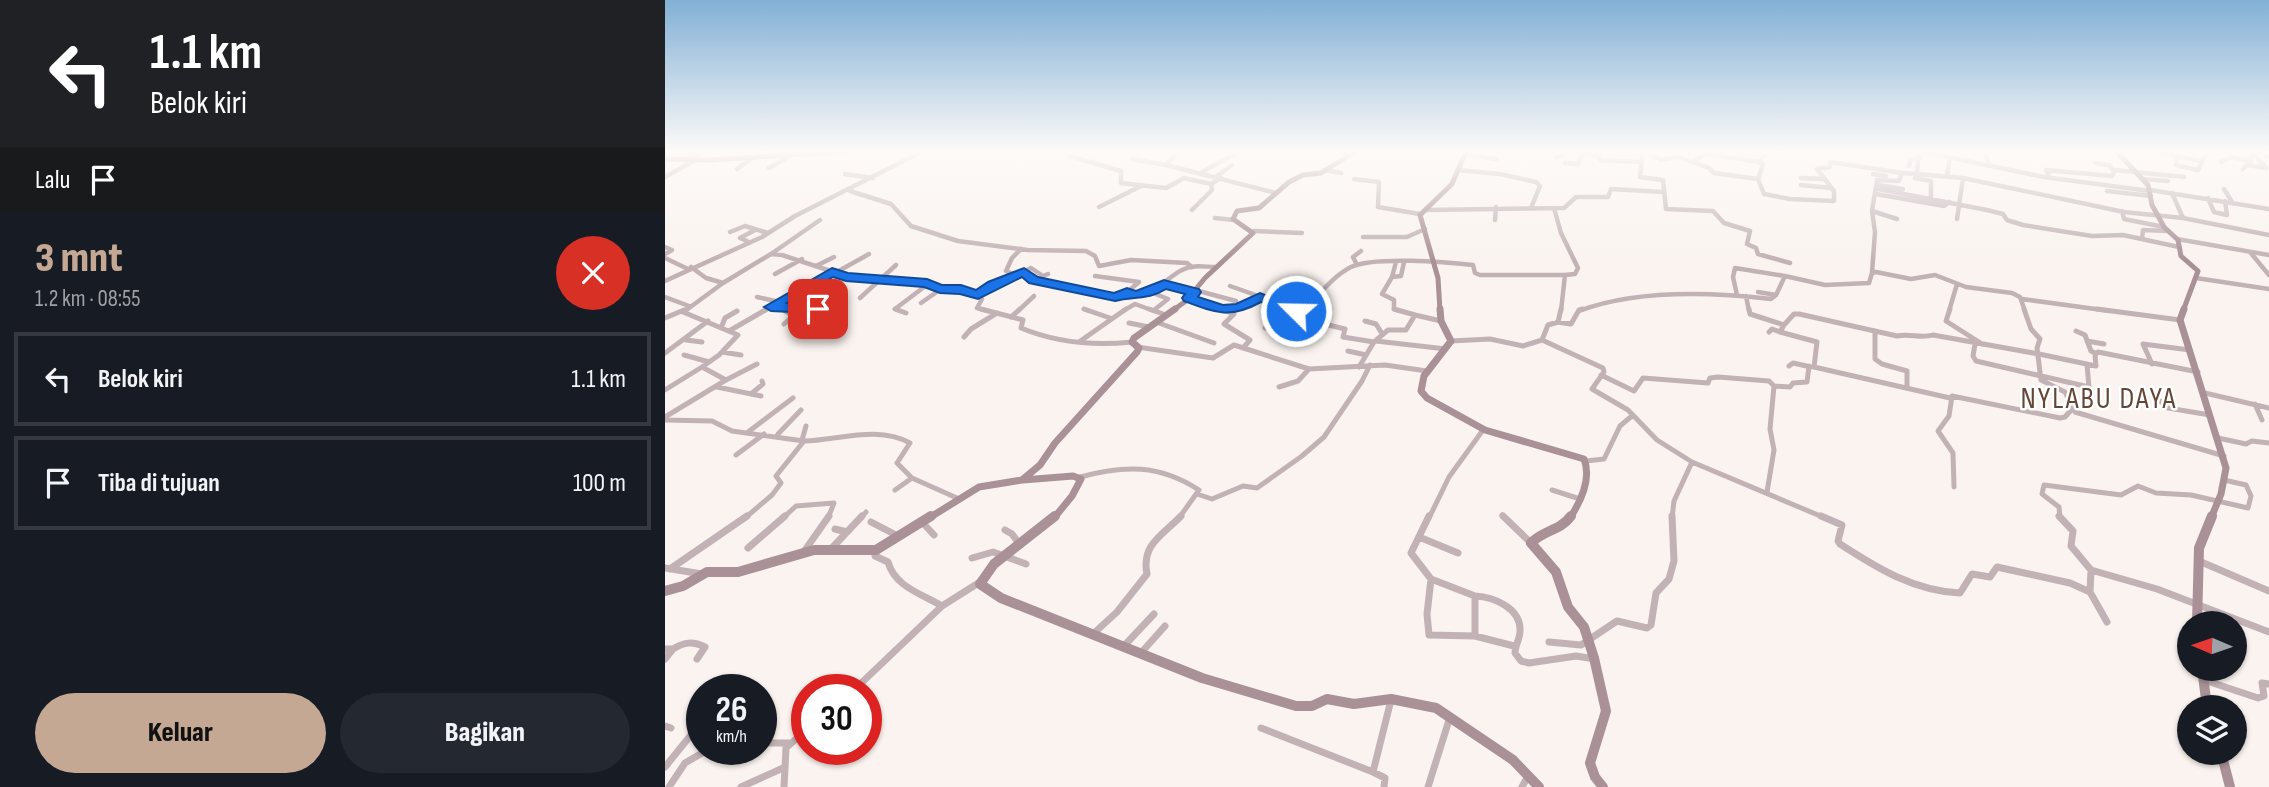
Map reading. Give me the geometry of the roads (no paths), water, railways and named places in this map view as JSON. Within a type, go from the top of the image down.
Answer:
[{"type":"street","points":[[665,281],[749,243],[795,216],[856,188]]},
{"type":"street","points":[[1099,207],[1138,188]]},
{"type":"street","points":[[1192,210],[1212,188]]},
{"type":"street","points":[[1257,188],[1276,193]]},
{"type":"street","points":[[1234,220],[1237,211],[1259,208],[1284,188]]},
{"type":"street","points":[[1379,188],[1378,207],[1424,212],[1496,207],[1566,207],[1576,197],[1608,197],[1611,189],[1663,192]]},
{"type":"street","points":[[1424,212],[1439,202],[1448,188]]},
{"type":"street","points":[[1531,208],[1538,188]]},
{"type":"street","points":[[1663,188],[1665,209],[1713,211],[1724,223],[1749,231],[1747,245],[1756,248],[1758,254],[1790,262]]},
{"type":"street","points":[[1761,188],[1764,194],[1779,200],[1797,198],[1833,201],[1831,188],[1827,188]]},
{"type":"street","points":[[1931,188],[1931,198]]},
{"type":"street","points":[[1957,219],[1962,188]]},
{"type":"street","points":[[2010,188],[2122,211],[2182,218],[2269,235]]},
{"type":"street","points":[[2103,188],[2111,199]]},
{"type":"street","points":[[2128,188],[2150,192]]},
{"type":"street","points":[[2148,188],[2157,214],[2178,243],[2181,256],[2197,268],[2196,278],[2180,320],[2227,468],[2217,503],[2201,539],[2198,611]]},
{"type":"street","points":[[2224,189],[2232,202]]},
{"type":"street","points":[[1877,190],[1903,190]]},
{"type":"street","points":[[1877,190],[1931,198],[2003,214],[2007,220],[2026,225],[2092,236],[2099,234],[2269,255]]},
{"type":"street","points":[[1877,190],[1944,206],[1949,202]]},
{"type":"street","points":[[1737,295],[1733,277],[1735,268],[1828,285],[1869,283],[1875,229],[1871,218],[1877,190]]},
{"type":"street","points":[[850,191],[893,203],[916,229],[952,237],[958,241],[1021,249],[1086,251],[1095,256],[1099,266],[1105,267],[1131,260],[1187,263],[1192,267]]},
{"type":"street","points":[[2107,191],[2172,193],[2269,209]]},
{"type":"street","points":[[2208,198],[2214,212],[2227,215],[2228,211],[2217,192]]},
{"type":"street","points":[[2172,193],[2182,218]]},
{"type":"street","points":[[1495,220],[1496,207]]},
{"type":"street","points":[[1308,305],[1345,270],[1357,265],[1431,260],[1473,265],[1475,273],[1483,275],[1575,274],[1578,268],[1561,233],[1554,208]]},
{"type":"street","points":[[1872,211],[1897,219]]},
{"type":"street","points":[[2122,211],[2124,219],[2166,229]]},
{"type":"street","points":[[1424,212],[1431,260],[1439,283],[1441,321],[1448,345]]},
{"type":"street","points":[[1215,218],[1234,220],[1254,231],[1302,233]]},
{"type":"street","points":[[665,318],[686,308],[820,220]]},
{"type":"street","points":[[2193,220],[2197,229]]},
{"type":"street","points":[[730,232],[745,226],[768,233]]},
{"type":"street","points":[[1363,237],[1412,236],[1425,229]]},
{"type":"street","points":[[2142,239],[2143,230],[2166,229]]},
{"type":"street","points":[[749,243],[740,238],[755,230]]},
{"type":"street","points":[[1135,344],[1152,324],[1193,294],[1254,231]]},
{"type":"street","points":[[761,237],[771,241]]},
{"type":"street","points":[[665,247],[671,250],[665,256],[706,278],[723,283]]},
{"type":"street","points":[[1014,275],[1006,271],[1012,258],[1021,249]]},
{"type":"street","points":[[1357,265],[1353,257],[1361,251]]},
{"type":"street","points":[[2250,252],[2269,275]]},
{"type":"street","points":[[771,254],[803,259],[846,276],[928,284],[941,289],[961,289],[978,295],[983,300],[978,307],[1024,321],[1021,328],[1034,334],[1079,342],[1135,344],[1213,358],[1232,345],[1309,369],[1370,365],[1427,371]]},
{"type":"street","points":[[729,331],[869,254]]},
{"type":"street","points":[[705,255],[712,258]]},
{"type":"street","points":[[816,266],[834,257]]},
{"type":"street","points":[[775,274],[803,259]]},
{"type":"street","points":[[1396,262],[1383,295],[1394,300],[1394,309],[1441,321]]},
{"type":"street","points":[[1392,277],[1401,276],[1404,262]]},
{"type":"street","points":[[860,298],[896,265]]},
{"type":"street","points":[[1127,292],[1136,296],[1150,291],[1164,284],[1176,272],[1192,267],[1217,267]]},
{"type":"street","points":[[978,295],[1031,268],[1043,276],[1048,274]]},
{"type":"street","points":[[1023,272],[1034,280],[1115,297],[1127,292],[1139,282],[1095,276]]},
{"type":"street","points":[[1872,273],[1881,272],[1911,279],[1935,275],[1957,284],[2012,293],[2022,299],[2180,320]]},
{"type":"street","points":[[665,274],[672,277]]},
{"type":"street","points":[[1557,322],[1564,297],[1565,275]]},
{"type":"street","points":[[1542,340],[1548,325],[1557,322],[1571,324],[1579,310],[1623,299],[1737,295],[1771,299],[1776,295],[1785,276]]},
{"type":"street","points":[[2196,278],[2269,289]]},
{"type":"street","points":[[906,313],[895,309],[928,284]]},
{"type":"street","points":[[1164,284],[1193,294],[1236,301]]},
{"type":"street","points":[[1957,284],[1946,321],[1957,330],[1976,337],[1979,344],[1973,356],[1976,360],[2089,387],[2087,365]]},
{"type":"street","points":[[1135,285],[1168,299],[1154,310]]},
{"type":"street","points":[[1230,286],[1298,310]]},
{"type":"street","points":[[921,303],[941,289]]},
{"type":"street","points":[[1758,292],[1776,295]]},
{"type":"street","points":[[1193,294],[1234,314],[1224,325],[1250,341],[1243,348]]},
{"type":"street","points":[[1011,317],[1034,296]]},
{"type":"street","points":[[1747,296],[1750,314],[1784,325]]},
{"type":"street","points":[[757,297],[780,302]]},
{"type":"street","points":[[1222,310],[1240,308],[1260,297]]},
{"type":"street","points":[[665,298],[686,308]]},
{"type":"street","points":[[2022,299],[2031,327],[2040,339],[2037,348],[2039,376],[2045,384],[2065,392],[2078,414],[2224,456]]},
{"type":"street","points":[[1282,333],[1265,328],[1297,302],[1308,305]]},
{"type":"street","points":[[1079,342],[1110,318],[1137,303],[1166,315]]},
{"type":"street","points":[[1301,326],[1317,330],[1327,318],[1309,312],[1308,305]]},
{"type":"street","points":[[771,307],[795,308],[805,314],[829,309]]},
{"type":"street","points":[[665,390],[709,362],[738,335],[683,312],[686,308]]},
{"type":"street","points":[[782,309],[793,316],[784,324]]},
{"type":"street","points":[[1084,309],[1110,318]]},
{"type":"street","points":[[720,328],[725,318],[737,311]]},
{"type":"street","points":[[964,337],[971,329],[997,313]]},
{"type":"street","points":[[1780,332],[1794,314],[1799,314],[1875,333],[1897,336],[1907,334],[1924,338],[1933,335],[2098,366],[2095,353],[2085,335],[2076,331]]},
{"type":"street","points":[[1359,367],[1381,331],[1393,327],[1406,330],[1415,315]]},
{"type":"street","points":[[686,340],[688,334],[708,321]]},
{"type":"street","points":[[1365,321],[1376,324],[1381,331]]},
{"type":"street","points":[[1129,323],[1152,324],[1214,343]]},
{"type":"street","points":[[1324,324],[1345,328],[1344,338],[1375,342],[1448,345],[1492,339],[1523,346],[1542,340],[1603,368],[1605,371],[1592,389],[1633,415],[1657,440],[1692,462],[1842,525],[1838,541],[1840,544],[1875,565],[1930,590],[1960,593],[1972,573],[1990,578],[1997,567],[2070,583],[2090,592]]},
{"type":"street","points":[[1769,332],[1772,329],[1817,342],[1806,383],[1793,383],[1790,387],[1775,386]]},
{"type":"street","points":[[1875,333],[1875,359],[1882,364],[1907,371],[1907,386]]},
{"type":"street","points":[[665,353],[686,340],[702,342]]},
{"type":"street","points":[[2087,341],[2104,344]]},
{"type":"street","points":[[1022,480],[1043,463],[1055,443],[1137,352],[1135,344]]},
{"type":"street","points":[[2152,364],[2143,344],[2190,349]]},
{"type":"street","points":[[1448,345],[1427,371],[1421,387],[1423,396],[1483,429],[1586,461],[1603,460],[1620,425],[1633,415]]},
{"type":"street","points":[[1348,351],[1366,355]]},
{"type":"street","points":[[722,352],[741,355]]},
{"type":"street","points":[[2095,353],[2198,372]]},
{"type":"street","points":[[684,355],[709,362]]},
{"type":"street","points":[[1789,366],[1791,363],[1812,367],[1907,386],[1951,398],[1954,395],[2060,418],[2073,409]]},
{"type":"street","points":[[665,419],[726,380],[757,364]]},
{"type":"street","points":[[1197,494],[1212,499],[1243,486],[1257,488],[1287,467],[1311,448],[1336,420],[1345,402],[1360,387],[1370,365]]},
{"type":"street","points":[[702,367],[726,380]]},
{"type":"street","points":[[1279,387],[1298,381],[1309,369]]},
{"type":"street","points":[[1601,375],[1634,391],[1643,378],[1708,383],[1712,377],[1772,381],[1775,386],[1770,429],[1774,450],[1767,492]]},
{"type":"street","points":[[665,381],[673,383]]},
{"type":"street","points":[[751,394],[763,385],[762,381]]},
{"type":"street","points":[[717,387],[761,396]]},
{"type":"street","points":[[2205,393],[2269,408]]},
{"type":"street","points":[[2153,394],[2157,401],[2168,408],[2210,415]]},
{"type":"street","points":[[748,432],[793,398]]},
{"type":"street","points":[[1951,398],[1949,416],[1938,431],[1953,453],[1954,487]]},
{"type":"street","points":[[2255,404],[2262,419]]},
{"type":"street","points":[[778,434],[801,410]]},
{"type":"street","points":[[665,419],[712,421],[720,429],[778,434],[803,440],[869,434],[901,438],[910,443],[896,462],[912,478],[957,498]]},
{"type":"street","points":[[667,569],[772,495],[781,484],[776,476],[803,440],[806,426]]},
{"type":"street","points":[[1483,429],[1449,477],[1411,553],[1431,579],[1475,596],[1491,597],[1512,611],[1520,627],[1514,646],[1521,660],[1529,663],[1576,656],[1595,659]]},
{"type":"street","points":[[736,455],[764,434]]},
{"type":"street","points":[[2218,438],[2246,444],[2252,441],[2269,443]]},
{"type":"street","points":[[1531,542],[1538,535],[1561,527],[1580,499],[1588,480],[1586,461]]},
{"type":"street","points":[[1549,642],[1581,645],[1590,642],[1613,622],[1647,628],[1651,625],[1656,593],[1669,579],[1674,561],[1671,517],[1674,501],[1692,462]]},
{"type":"street","points":[[665,598],[668,590],[683,586],[711,571],[738,572],[803,553],[831,549],[876,550],[957,498],[986,485],[1080,477],[1122,468],[1142,468],[1170,474],[1178,481],[1194,486],[1199,490],[1179,519],[1162,531],[1148,548],[1145,566],[1147,575],[1143,581],[1117,612],[1094,633]]},
{"type":"street","points":[[871,674],[942,606],[980,582],[1006,554],[1056,513],[1079,486],[1080,477]]},
{"type":"street","points":[[895,489],[912,478]]},
{"type":"street","points":[[2107,622],[2102,609],[2091,599],[2091,570],[2071,546],[2073,531],[2059,517],[2059,507],[2042,494],[2044,485],[2121,495],[2138,486],[2157,493],[2191,495],[2245,509],[2251,506],[2251,496],[2246,485],[2224,480]]},
{"type":"street","points":[[1552,491],[1580,499]]},
{"type":"street","points":[[748,548],[796,506],[834,503],[836,507],[803,553]]},
{"type":"street","points":[[831,549],[866,512]]},
{"type":"street","points":[[1502,515],[1531,542],[1556,572],[1568,607],[1579,618],[1590,642],[1606,711],[1590,763],[1595,777],[1603,787]]},
{"type":"street","points":[[871,522],[899,537]]},
{"type":"street","points":[[922,522],[934,535]]},
{"type":"street","points":[[835,530],[847,532]]},
{"type":"street","points":[[1005,530],[1012,534],[1020,545]]},
{"type":"street","points":[[1419,537],[1458,553]]},
{"type":"street","points":[[876,550],[875,556],[888,562],[888,569],[906,587],[942,606]]},
{"type":"street","points":[[972,558],[985,551],[1006,554],[1025,564]]},
{"type":"street","points":[[2199,561],[2269,590]]},
{"type":"street","points":[[667,569],[702,574]]},
{"type":"street","points":[[2091,570],[2127,579],[2199,604],[2269,632]]},
{"type":"street","points":[[1431,579],[1427,614],[1429,635],[1475,636],[1514,646]]},
{"type":"street","points":[[980,582],[1020,608],[1094,633],[1202,678],[1296,706],[1312,706],[1327,699],[1354,704],[1391,699],[1427,705],[1504,753],[1539,787]]},
{"type":"street","points":[[1475,596],[1475,636]]},
{"type":"street","points":[[1123,647],[1154,614]]},
{"type":"street","points":[[1140,654],[1165,626]]},
{"type":"street","points":[[665,659],[669,649],[687,642],[701,644],[704,649],[697,659]]},
{"type":"street","points":[[2207,681],[2258,698],[2264,696],[2262,683],[2269,684]]},
{"type":"street","points":[[1373,772],[1391,699]]},
{"type":"street","points":[[1427,787],[1450,717]]},
{"type":"street","points":[[1261,729],[1373,772],[1385,778],[1384,787]]},
{"type":"street","points":[[665,767],[686,742]]},
{"type":"street","points":[[777,743],[789,743],[784,754],[784,787]]},
{"type":"street","points":[[669,787],[686,762]]},
{"type":"street","points":[[2224,765],[2230,787]]},
{"type":"street","points":[[742,786],[783,768]]},
{"type":"street","points":[[1522,787],[1528,776]]},
{"type":"district","name":"NYLABU DAYA","points":[[2099,398]]}]
